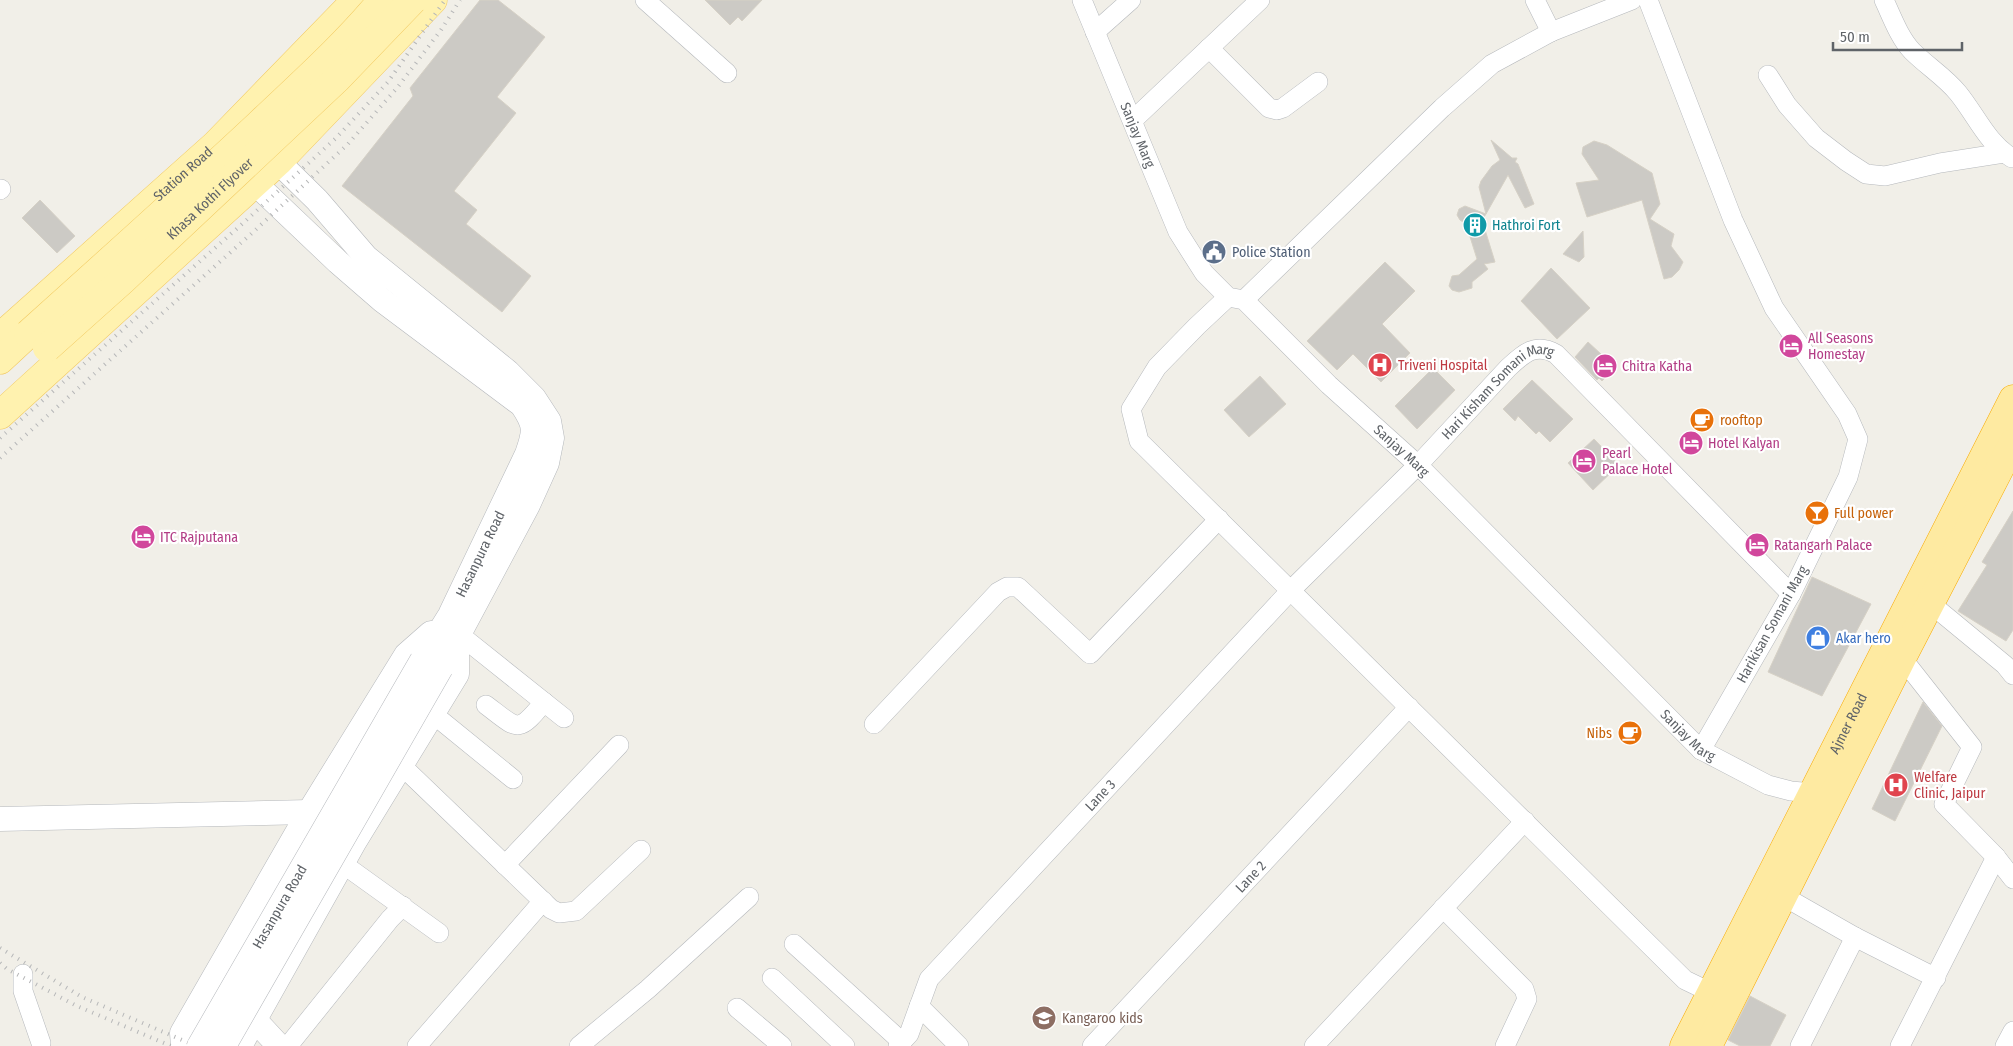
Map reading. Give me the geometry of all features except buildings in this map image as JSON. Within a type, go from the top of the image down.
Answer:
[{"type":"highway","name":"Ajmer Road","points":[[1708,1046],[1783,896],[1822,797],[2013,399]]},
{"type":"highway","name":"Ajmer Road","points":[[1684,1046],[1822,797],[1902,658],[2013,443]]},
{"type":"main road","name":"Station Road","points":[[0,337],[215,145],[356,0]]},
{"type":"main road","name":"Khasa Kothi Flyover","points":[[0,360],[218,163],[298,87],[366,19],[382,0]]},
{"type":"main road","name":"Khasa Kothi Flyover","points":[[0,390],[123,280],[330,85],[413,0]]},
{"type":"main road","points":[[0,415],[278,162],[433,0]]},
{"type":"street","points":[[645,0],[727,73]]},
{"type":"street","name":"Sanjay Marg","points":[[1082,0],[1178,232],[1204,273],[1236,299],[1418,465],[1701,750],[1768,785],[1822,797]]},
{"type":"street","points":[[1096,32],[1131,0]]},
{"type":"street","points":[[1133,120],[1260,0]]},
{"type":"street","points":[[1535,0],[1551,32]]},
{"type":"street","points":[[1632,0],[1551,32],[1492,64],[1236,299],[1196,326],[1158,368],[1131,409],[1139,441],[1685,980],[1712,993]]},
{"type":"street","name":"Harikisan Somani Marg","points":[[1648,0],[1733,220],[1774,308],[1847,414],[1858,439],[1848,477],[1791,594],[1701,750]]},
{"type":"street","points":[[1884,0],[1895,25],[1912,50],[1942,76],[1959,94],[1981,128],[2008,156]]},
{"type":"street","points":[[1209,48],[1269,108],[1276,110],[1302,96],[1318,82]]},
{"type":"street","points":[[1768,74],[1787,105],[1816,138],[1866,174],[1885,176],[1940,163],[2008,156]]},
{"type":"street","name":"Hasanpura Road","points":[[199,1046],[432,664],[458,628],[528,505],[547,463],[552,438],[549,421],[534,398],[508,372],[366,257],[317,200],[238,123]]},
{"type":"street","name":"Hasanpura Road","points":[[215,145],[338,262],[383,301],[522,406],[532,419],[534,433],[527,454],[458,628]]},
{"type":"street","name":"Hari Kisham Somani Marg","points":[[1291,590],[1418,465],[1520,357],[1534,349],[1548,349],[1556,354],[1589,387],[1791,594]]},
{"type":"street","points":[[874,724],[998,592],[1007,587],[1018,587],[1090,654],[1219,520]]},
{"type":"street","name":"Lane 3","points":[[900,1044],[909,1034],[929,979],[1291,590]]},
{"type":"street","points":[[1931,604],[2005,665],[2013,675]]},
{"type":"street","points":[[458,628],[564,718]]},
{"type":"street","points":[[240,1046],[348,854],[457,674],[458,628]]},
{"type":"street","points":[[183,1046],[182,1033],[304,821],[406,655],[458,628]]},
{"type":"street","points":[[1902,658],[1972,746],[1944,804],[1996,857],[2013,879]]},
{"type":"street","points":[[224,1046],[432,664]]},
{"type":"street","points":[[486,705],[511,724],[521,725],[527,723],[544,702]]},
{"type":"street","name":"Lane 2","points":[[1092,1046],[1410,707]]},
{"type":"street","points":[[433,714],[513,780]]},
{"type":"street","points":[[505,865],[619,745]]},
{"type":"street","points":[[402,766],[551,909],[559,913],[576,911],[641,850]]},
{"type":"street","points":[[0,819],[281,813],[304,821],[348,854],[403,906],[439,934]]},
{"type":"street","points":[[1322,1043],[1443,908],[1525,821]]},
{"type":"street","points":[[1900,1046],[1996,857]]},
{"type":"street","points":[[1783,896],[1855,937],[1936,978]]},
{"type":"street","points":[[579,1046],[648,989],[749,897]]},
{"type":"street","points":[[417,1046],[543,901]]},
{"type":"street","points":[[288,1046],[390,919],[403,906]]},
{"type":"street","points":[[1443,908],[1524,988],[1527,999],[1505,1046]]},
{"type":"street","points":[[1800,1046],[1855,937]]},
{"type":"street","points":[[794,944],[900,1044]]},
{"type":"street","points":[[23,974],[23,990],[40,1043]]},
{"type":"street","points":[[772,978],[845,1046]]},
{"type":"street","points":[[919,1006],[959,1046]]},
{"type":"street","points":[[737,1008],[770,1042]]},
{"type":"street","points":[[254,1019],[279,1046]]},
{"type":"street","points":[[2005,1046],[2013,1031]]},
{"type":"railway","points":[[0,438],[241,225],[336,138],[388,82],[445,0]]},
{"type":"railway","points":[[0,458],[251,234],[348,144],[397,88],[441,30],[460,0]]},
{"type":"railway","points":[[0,948],[82,997],[196,1046]]},
{"type":"railway","points":[[0,963],[7,969],[77,1006],[171,1046]]},
{"type":"place","name":"Hathroi Fort","points":[[1475,225]]},
{"type":"place","name":"Police Station","points":[[1214,252]]},
{"type":"place","name":"All Seasons Homestay","points":[[1791,346]]},
{"type":"place","name":"Triveni Hospital","points":[[1380,365]]},
{"type":"place","name":"Chitra Katha","points":[[1605,366]]},
{"type":"place","name":"rooftop","points":[[1702,420]]},
{"type":"place","name":"Hotel Kalyan","points":[[1691,443]]},
{"type":"place","name":"Pearl Palace Hotel","points":[[1584,461]]},
{"type":"place","name":"Full power","points":[[1817,513]]},
{"type":"place","name":"ITC Rajputana","points":[[143,537]]},
{"type":"place","name":"Ratangarh Palace","points":[[1757,545]]},
{"type":"place","name":"Akar hero","points":[[1818,638]]},
{"type":"place","name":"Nibs","points":[[1630,733]]},
{"type":"place","name":"Welfare Clinic, Jaipur","points":[[1896,785]]},
{"type":"place","name":"Kangaroo kids","points":[[1044,1018]]}]
